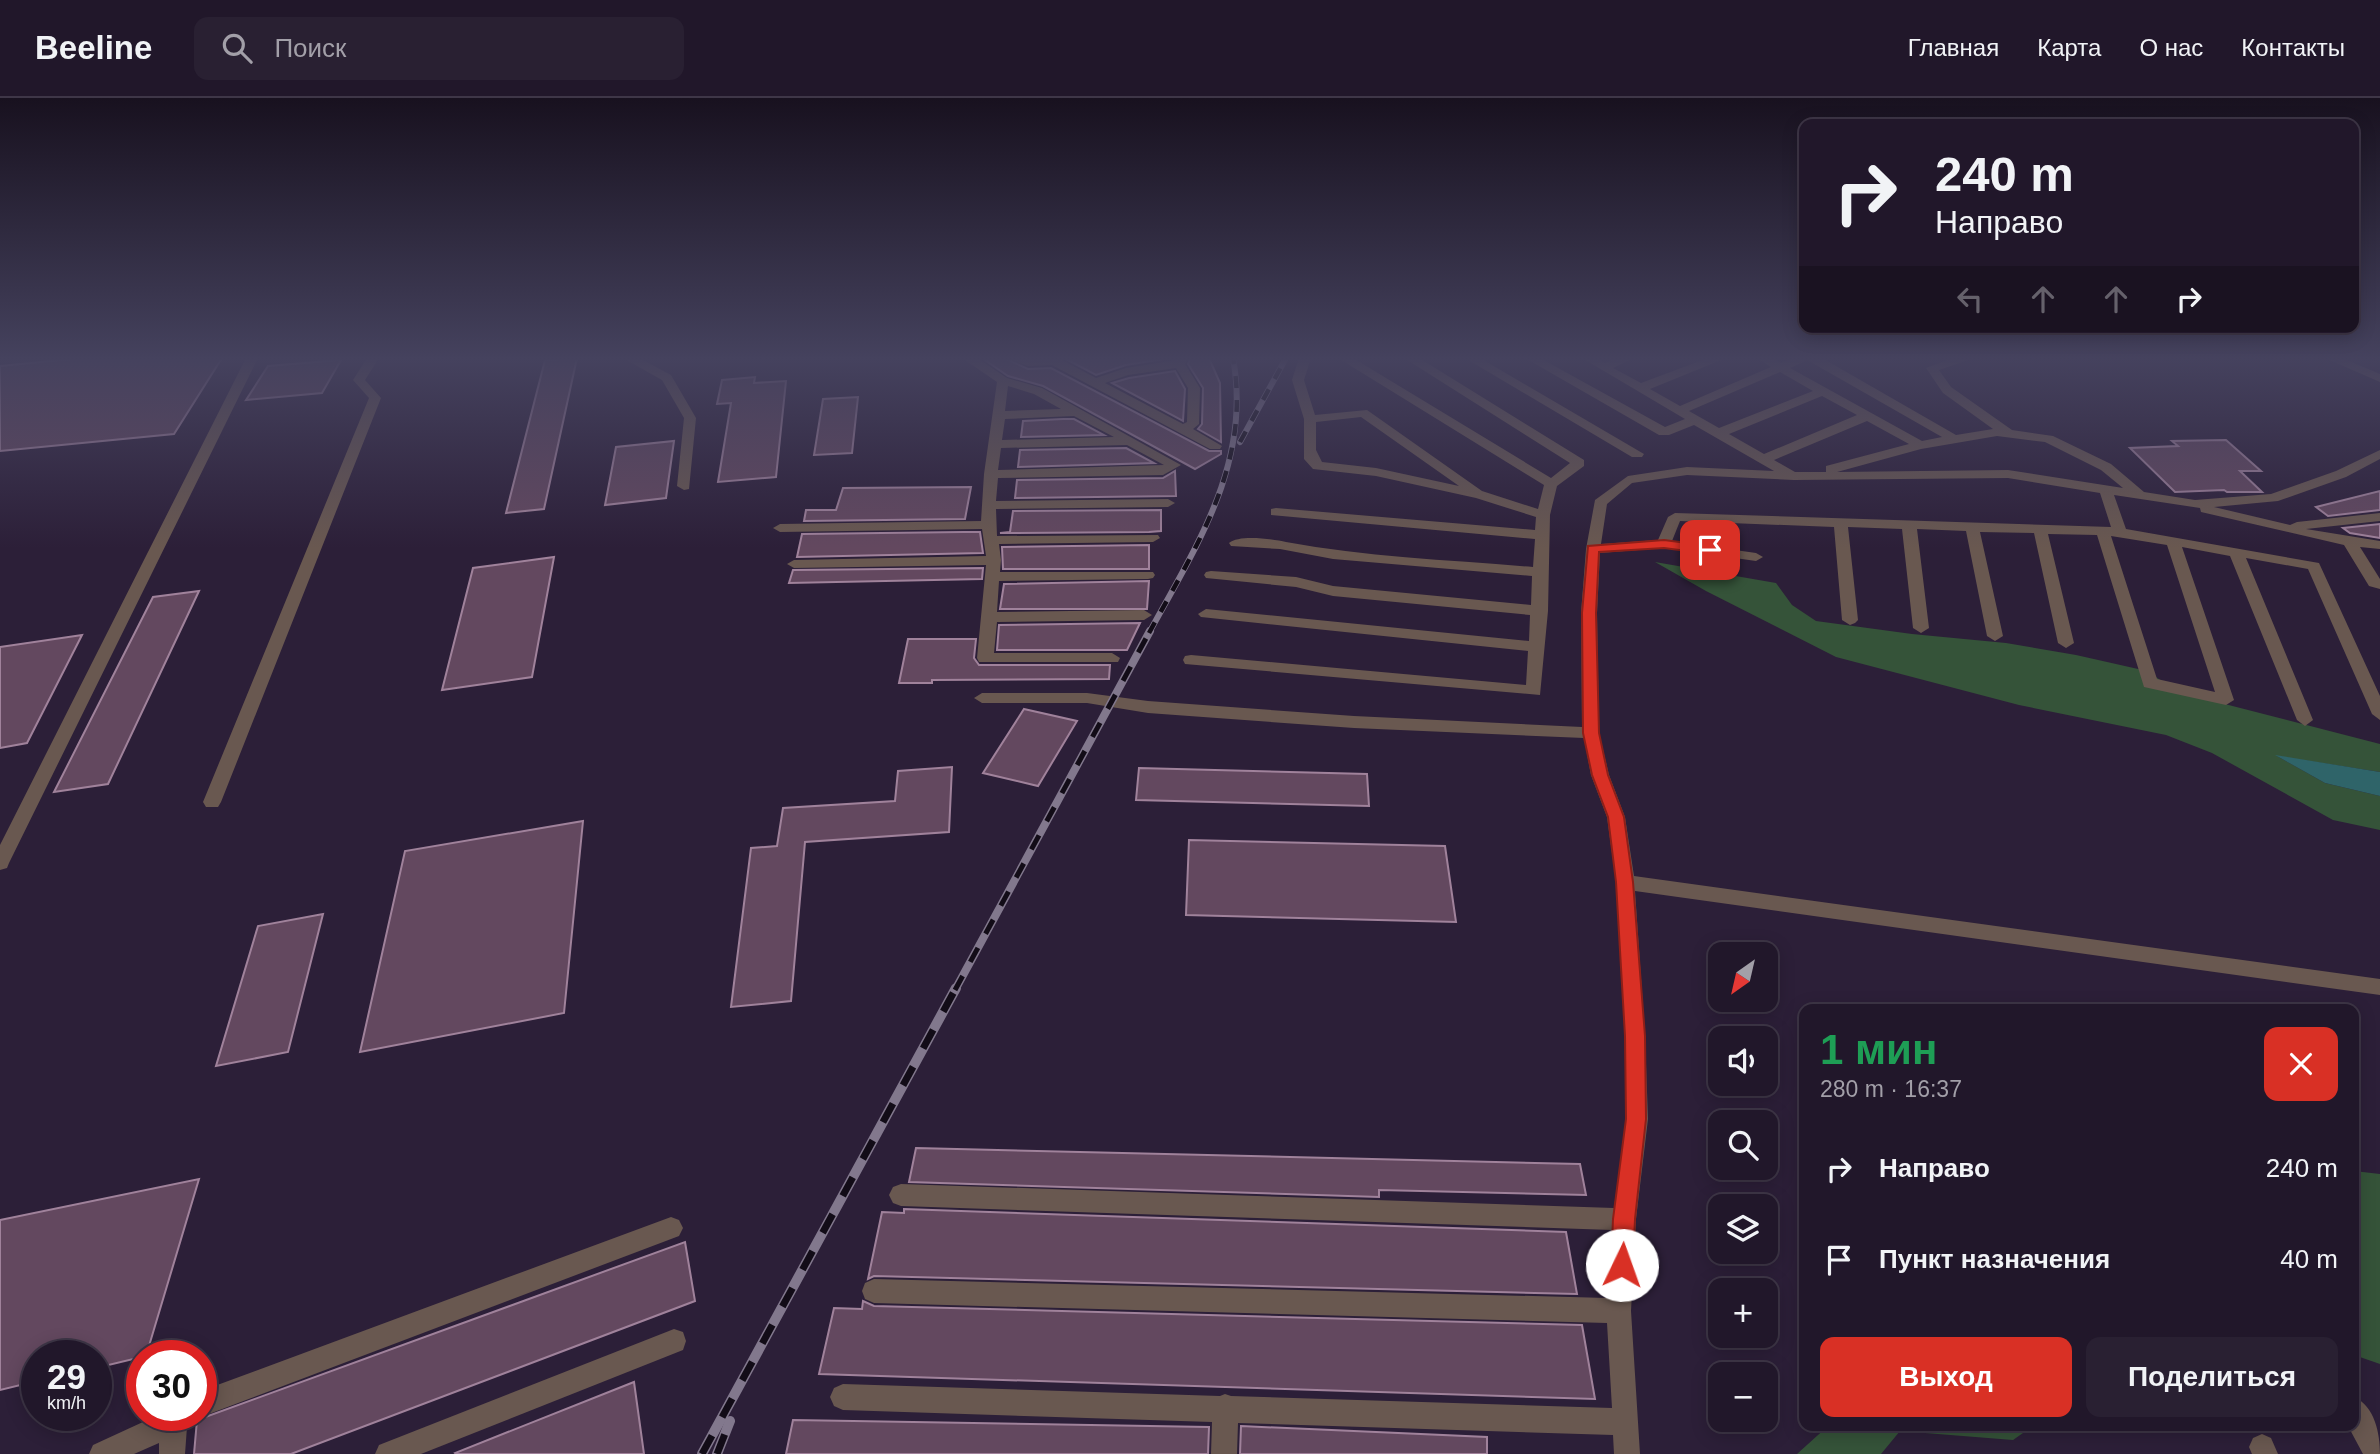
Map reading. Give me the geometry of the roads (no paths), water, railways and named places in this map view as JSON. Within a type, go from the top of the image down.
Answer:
[{"type":"street","points":[[0,863],[220,421]]},
{"type":"street","points":[[212,802],[366,421]]},
{"type":"street","points":[[684,486],[690,421]]},
{"type":"street","points":[[999,421],[989,505],[995,560],[989,597],[990,617],[985,658],[1112,658]]},
{"type":"street","points":[[991,474],[1163,471],[1174,465],[1094,421]]},
{"type":"street","points":[[1168,421],[1215,446]]},
{"type":"street","points":[[1183,429],[1193,424],[1193,421]]},
{"type":"street","points":[[1310,421],[1309,450],[1311,459],[1318,466],[1376,472],[1480,495],[1543,515]]},
{"type":"street","points":[[1375,421],[1480,495]]},
{"type":"street","points":[[1448,421],[1551,484]]},
{"type":"street","points":[[1191,660],[1534,691],[1543,515],[1551,484],[1579,463],[1511,421]]},
{"type":"street","points":[[1580,421],[1637,454]]},
{"type":"street","points":[[1645,421],[1664,432],[1692,421]]},
{"type":"street","points":[[1697,421],[1794,476]]},
{"type":"street","points":[[1719,433],[1748,421]]},
{"type":"street","points":[[1764,459],[1854,421]]},
{"type":"street","points":[[1877,421],[1920,445]]},
{"type":"street","points":[[1923,421],[1954,439]]},
{"type":"street","points":[[1990,421],[2008,434]]},
{"type":"street","points":[[1831,469],[1920,445],[1997,432],[2048,439],[2106,467],[2142,497]]},
{"type":"street","points":[[996,444],[1130,441]]},
{"type":"street","points":[[2184,504],[2273,498],[2341,474],[2379,455]]},
{"type":"street","points":[[1627,1454],[1619,1311],[1624,1219],[1636,1119],[1635,1036],[1625,882],[1616,817],[1600,775],[1591,733],[1589,613],[1593,549],[1600,503],[1628,480],[1687,471],[1794,476],[2008,474],[2184,504],[2350,541],[2380,545]]},
{"type":"street","points":[[2106,491],[2120,533]]},
{"type":"street","points":[[989,505],[1168,503]]},
{"type":"street","points":[[1276,512],[1542,535]]},
{"type":"street","points":[[1664,544],[1675,517],[1972,527],[2120,533],[2314,566],[2380,714]]},
{"type":"street","points":[[2287,527],[2380,517]]},
{"type":"street","points":[[1841,523],[1850,620]]},
{"type":"street","points":[[1909,525],[1921,628]]},
{"type":"street","points":[[1972,527],[1995,636]]},
{"type":"street","points":[[780,528],[1153,538]]},
{"type":"street","points":[[2040,530],[2066,643]]},
{"type":"street","points":[[2103,532],[2150,684],[2226,700],[2173,541]]},
{"type":"street","points":[[2350,541],[2378,588]]},
{"type":"street","points":[[1236,543],[1280,545],[1333,555],[1541,572]]},
{"type":"street","points":[[1593,549],[1664,544],[1756,557]]},
{"type":"street","points":[[2236,552],[2305,720]]},
{"type":"street","points":[[794,564],[995,560]]},
{"type":"street","points":[[993,577],[1149,575]]},
{"type":"street","points":[[1212,575],[1296,582],[1334,591],[1540,611]]},
{"type":"street","points":[[1206,614],[1536,647]]},
{"type":"street","points":[[990,617],[1144,615]]},
{"type":"street","points":[[982,698],[1087,698],[1148,707],[1354,722],[1591,733]]},
{"type":"street","points":[[1625,882],[2380,987]]},
{"type":"street","points":[[901,1195],[1624,1219]]},
{"type":"street","points":[[217,1398],[671,1228]]},
{"type":"street","points":[[874,1291],[1619,1311]]},
{"type":"street","points":[[388,1454],[674,1341]]},
{"type":"street","points":[[843,1397],[1225,1407],[1627,1422]]},
{"type":"street","points":[[1224,1454],[1225,1407]]},
{"type":"street","points":[[2359,1420],[2377,1454]]},
{"type":"street","points":[[102,1454],[155,1431]]},
{"type":"street","points":[[172,1454],[175,1431]]},
{"type":"railway","points":[[1149,633],[1202,535],[1216,502],[1227,468],[1236,421]]},
{"type":"railway","points":[[1240,442],[1251,421]]},
{"type":"railway","points":[[955,990],[1150,631]]},
{"type":"railway","points":[[702,1454],[956,988]]},
{"type":"railway","points":[[717,1454],[730,1421]]}]
